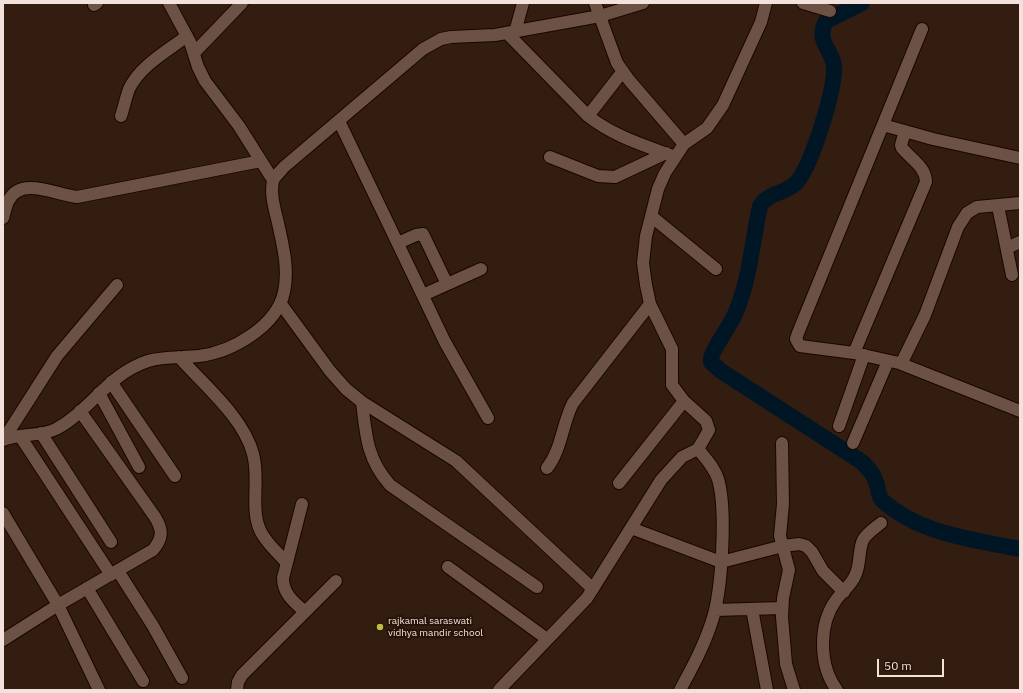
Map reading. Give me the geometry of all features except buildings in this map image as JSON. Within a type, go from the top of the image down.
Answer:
[{"type":"street","points":[[4,439],[55,430],[80,411],[111,382],[128,371],[149,361],[200,356],[221,352],[238,344],[251,336],[261,327],[281,304],[286,277],[285,258],[272,198],[273,180],[239,126],[205,81],[198,67],[187,36],[169,3]]},
{"type":"street","points":[[194,53],[242,3]]},
{"type":"street","points":[[511,32],[523,3]]},
{"type":"street","points":[[595,3],[617,63],[684,144]]},
{"type":"street","points":[[273,180],[284,167],[423,49],[441,39],[462,35],[496,35],[600,16],[643,3]]},
{"type":"street","points":[[550,157],[598,176],[615,177],[670,155],[707,128],[723,105],[760,22],[766,3]]},
{"type":"street","points":[[803,3],[830,11]]},
{"type":"street","points":[[922,29],[796,339],[800,346],[859,354],[893,362],[1020,411]]},
{"type":"street","points":[[511,32],[588,116],[617,136],[670,155]]},
{"type":"street","points":[[121,116],[129,90],[135,79],[142,71],[187,36]]},
{"type":"street","points":[[588,116],[623,71]]},
{"type":"street","points":[[339,121],[445,342],[488,418]]},
{"type":"street","points":[[882,125],[1020,158]]},
{"type":"street","points":[[839,426],[859,354],[926,182],[926,174],[900,145],[905,131]]},
{"type":"street","points":[[499,690],[587,598],[661,480],[682,457],[698,449],[709,430],[706,420],[684,401],[672,385],[673,359],[670,343],[650,304],[644,263],[646,236],[658,189],[665,173],[670,155]]},
{"type":"street","points":[[3,218],[10,198],[20,189],[33,187],[62,196],[77,197],[261,161]]},
{"type":"street","points":[[893,362],[903,360],[923,320],[958,227],[967,213],[977,207],[1020,203]]},
{"type":"street","points":[[998,206],[1012,275]]},
{"type":"street","points":[[651,216],[716,269]]},
{"type":"street","points":[[398,243],[416,235],[423,234],[447,284]]},
{"type":"street","points":[[1007,248],[1020,242]]},
{"type":"street","points":[[423,295],[481,269]]},
{"type":"street","points":[[4,439],[57,356],[117,285]]},
{"type":"street","points":[[281,304],[330,372],[346,389],[362,402],[456,461],[593,589]]},
{"type":"street","points":[[547,468],[555,458],[567,415],[573,403],[650,304]]},
{"type":"street","points":[[179,357],[232,415],[248,439],[253,453],[257,473],[256,511],[260,530],[264,537],[287,563]]},
{"type":"street","points":[[853,443],[893,362]]},
{"type":"street","points":[[111,382],[175,476]]},
{"type":"street","points":[[99,393],[139,467]]},
{"type":"street","points":[[619,483],[684,401]]},
{"type":"street","points":[[362,402],[368,445],[372,459],[379,472],[390,485],[537,587]]},
{"type":"street","points":[[3,640],[58,604],[153,550],[160,542],[162,532],[155,517],[80,411]]},
{"type":"street","points":[[41,433],[111,542]]},
{"type":"street","points":[[20,436],[114,573],[153,626],[182,678]]},
{"type":"street","points":[[782,443],[783,504],[780,536],[789,570],[782,608],[786,664],[794,690]]},
{"type":"street","points":[[680,690],[700,654],[713,620],[721,562],[723,533],[718,480],[712,466],[698,449]]},
{"type":"street","points":[[302,504],[283,578],[283,586],[290,599],[305,612]]},
{"type":"street","points":[[3,513],[58,604],[99,690]]},
{"type":"street","points":[[837,690],[830,680],[824,665],[826,627],[836,601],[855,578],[858,571],[863,540],[880,523]]},
{"type":"street","points":[[631,528],[721,562],[783,546],[799,544],[806,546],[812,552],[823,571],[844,592]]},
{"type":"street","points":[[448,567],[547,639]]},
{"type":"street","points":[[237,690],[238,682],[242,675],[336,581]]},
{"type":"street","points":[[87,588],[143,681]]},
{"type":"street","points":[[715,610],[782,608]]},
{"type":"street","points":[[752,609],[767,690]]},
{"type":"waterway","points":[[862,3],[826,21],[822,36],[832,58],[834,72],[830,97],[820,131],[808,163],[795,184],[768,198],[760,206],[747,274],[740,301],[733,319],[713,352],[711,362],[721,371],[862,462],[874,476],[881,499],[898,512],[914,521],[948,534],[966,539],[1020,549]]},
{"type":"place","name":"rajkamal saraswati vidhya mandir school","points":[[380,627]]}]
